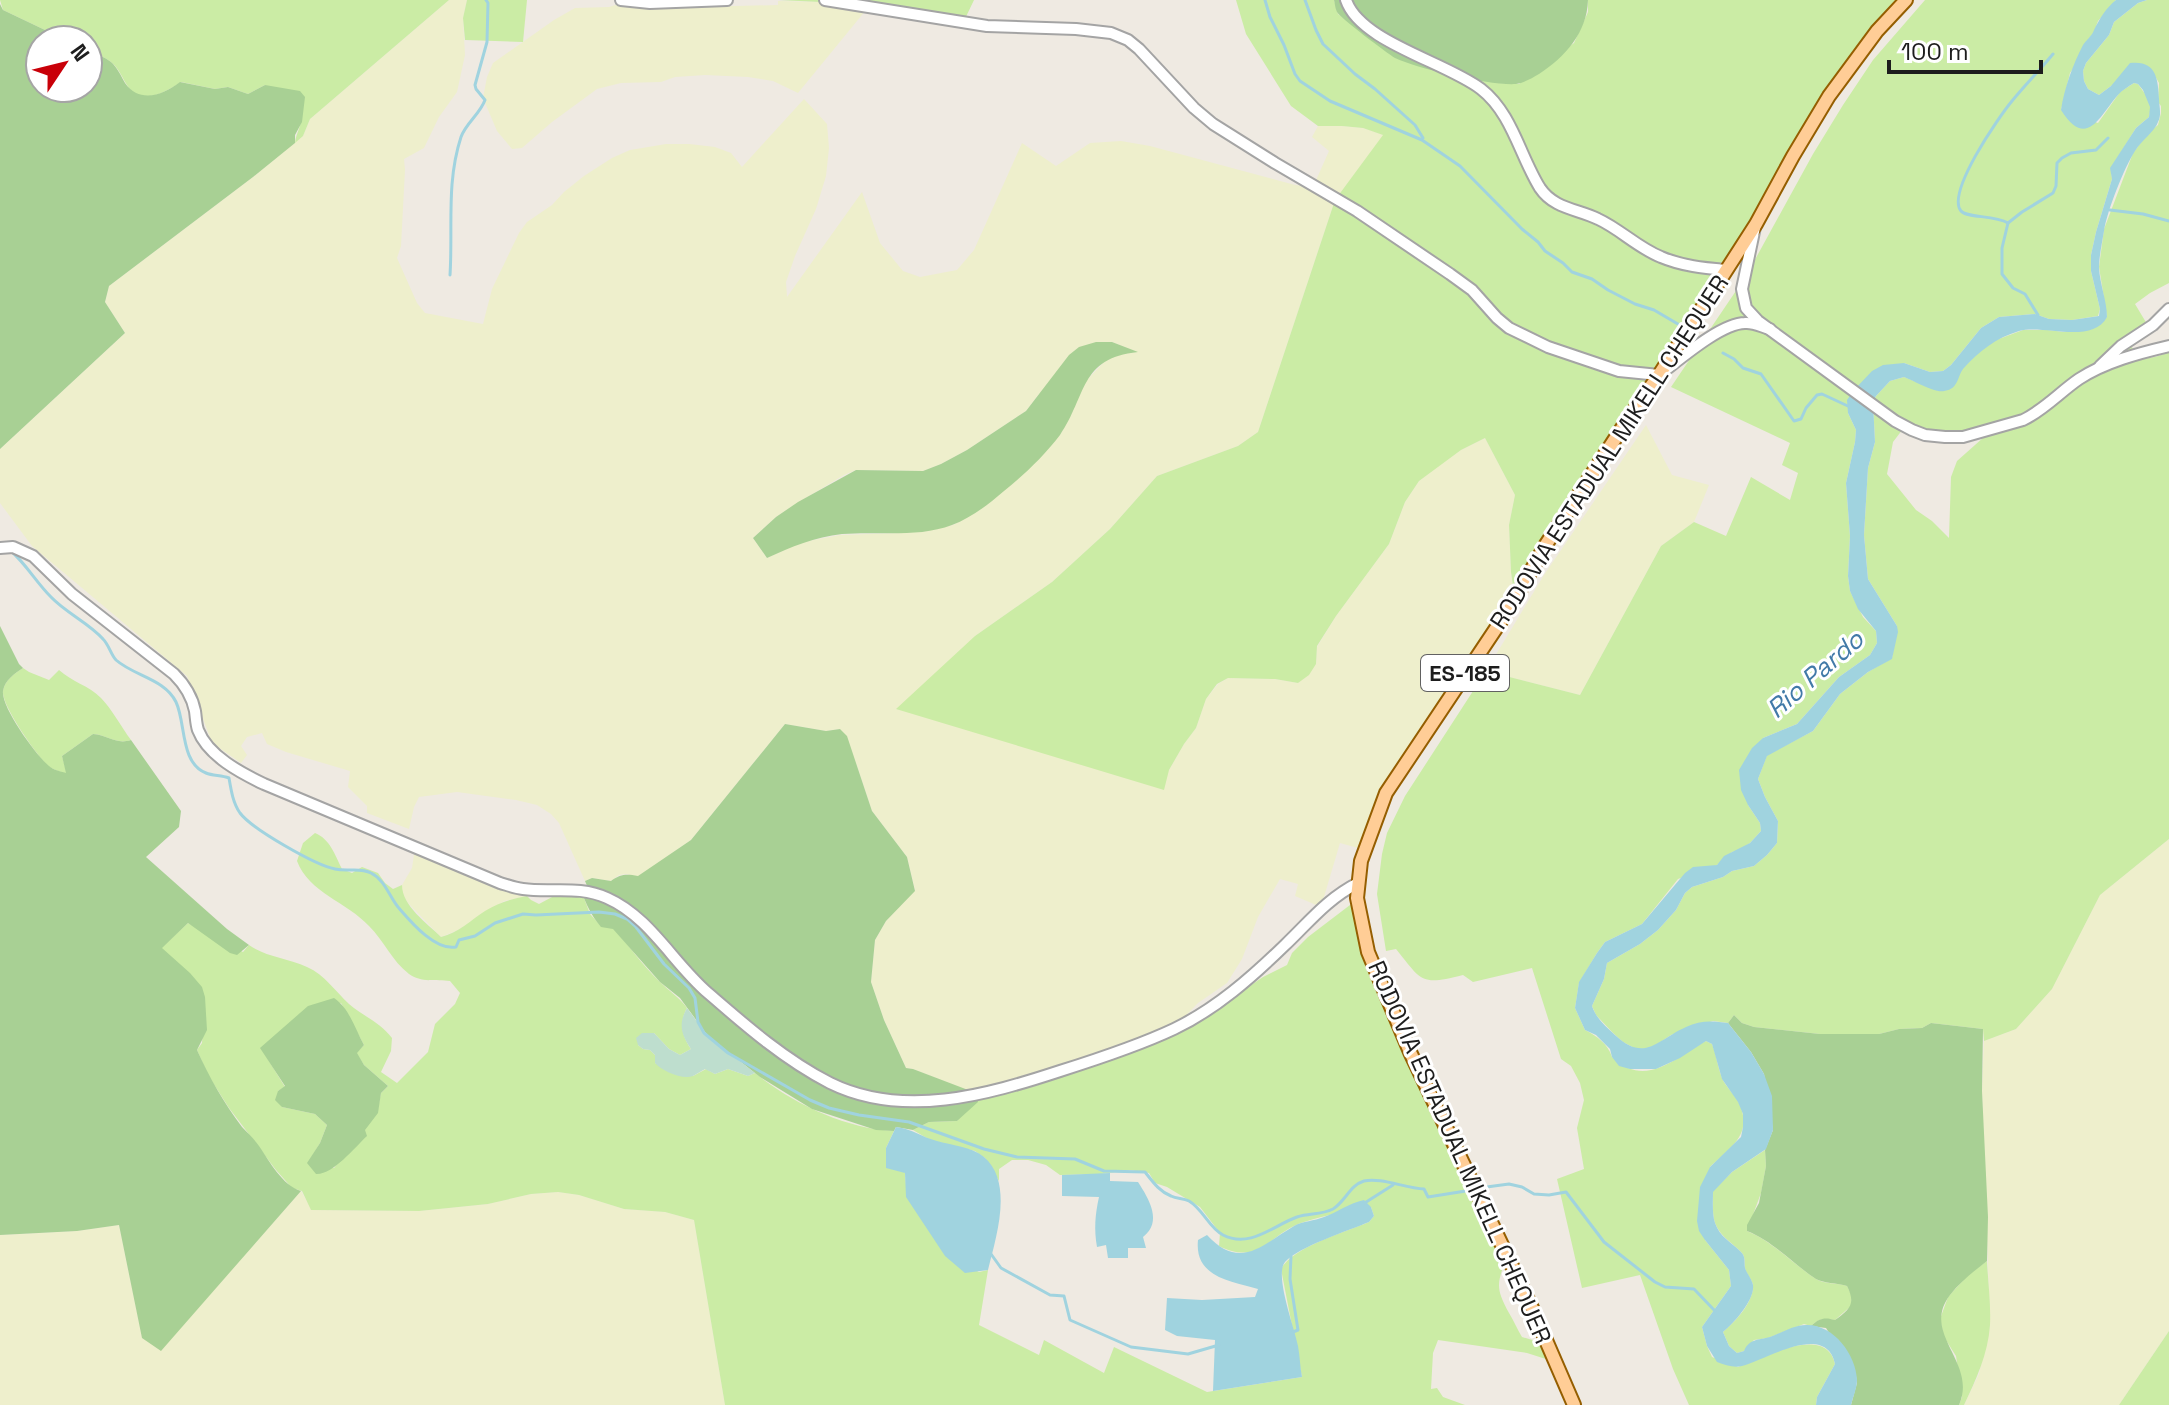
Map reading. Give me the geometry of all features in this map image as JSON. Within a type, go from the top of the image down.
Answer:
[{"type":"main road","name":"RODOVIA ESTADUAL MIKELL CHEQUER","points":[[1574,1405],[1532,1308],[1410,1052],[1368,952],[1357,898],[1361,861],[1386,793],[1513,603],[1545,546],[1756,224],[1829,96],[1877,31],[1906,0]]},
{"type":"street","points":[[621,0],[650,3],[727,0]]},
{"type":"street","points":[[825,0],[987,26],[1076,29],[1120,37],[1139,49],[1213,124],[1357,211],[1472,290],[1509,328],[1548,347],[1619,371],[1659,375],[1699,345],[1737,324],[1770,329]]},
{"type":"street","points":[[1346,0],[1351,12],[1366,28],[1475,84],[1492,99],[1504,115],[1539,186],[1551,201],[1612,226],[1661,257],[1694,267],[1726,270]]},
{"type":"street","points":[[1756,224],[1743,279],[1746,308],[1758,321],[1895,421],[1925,435],[1945,437],[1979,433],[2032,416],[2080,378],[2099,368],[2169,346]]},
{"type":"street","points":[[2099,368],[2121,346],[2153,325],[2169,309]]},
{"type":"street","points":[[0,548],[13,547],[33,556],[72,594],[174,674],[194,703],[196,726],[201,735],[216,754],[242,773],[500,883],[523,889],[576,890],[604,897],[620,905],[653,933],[705,991],[789,1059],[831,1084],[854,1092],[890,1100],[968,1098],[1092,1061],[1174,1029],[1214,1005],[1255,974],[1330,899],[1358,883]]},
{"type":"green space","points":[[0,0],[449,0],[310,119],[303,136],[295,143],[302,115],[265,85],[248,94],[228,87],[215,89],[181,82],[162,93],[141,96],[129,88],[119,71],[104,58],[104,24],[32,24],[3,10]]},
{"type":"green space","points":[[449,0],[467,0],[463,18],[465,55],[457,92],[439,117],[424,148],[404,159],[401,246],[397,258],[417,303],[425,313],[483,324],[492,289],[519,233],[527,222],[552,205],[584,176],[630,150],[666,144],[715,147],[731,153],[742,167],[804,99],[827,124],[829,148],[826,176],[816,209],[786,282],[787,297],[862,192],[880,243],[903,271],[920,277],[957,270],[974,250],[1022,143],[1056,166],[1090,143],[1121,141],[1313,187],[1329,151],[1312,137],[1318,126],[1363,128],[1384,135],[1335,200],[1258,432],[1238,446],[1157,476],[1110,529],[1052,582],[975,636],[1169,770],[1196,728],[1206,699],[1218,684],[1228,678],[1298,683],[1316,664],[1317,647],[1336,616],[1389,544],[1405,502],[1419,481],[1461,450],[1485,438],[1515,495],[1509,525],[1514,593],[1390,787],[1365,850],[1340,843],[1321,907],[1295,896],[1298,884],[1280,879],[1258,917],[1242,959],[1227,983],[1198,1003],[1167,1035],[1118,1057],[1032,1087],[1009,1090],[973,1093],[906,1068],[871,982],[875,940],[886,921],[915,890],[907,857],[872,811],[840,729],[826,731],[785,724],[691,840],[638,877],[626,874],[611,881],[592,878],[585,881],[559,823],[537,805],[457,792],[419,797],[409,829],[367,813],[367,806],[348,787],[350,771],[267,744],[262,733],[247,737],[241,746],[247,755],[241,763],[212,743],[187,676],[32,546],[0,503],[0,449],[125,333],[105,302],[109,286],[303,136],[310,119]],"holes":[[[1112,342],[1136,352],[1122,353],[1105,361],[1086,381],[1061,433],[1027,470],[981,509],[953,525],[924,531],[840,535],[798,543],[767,558],[753,538],[776,517],[856,470],[923,471],[967,450],[1026,411],[1039,394]]]},
{"type":"green space","points":[[467,0],[527,0],[523,42],[465,40],[463,18]]},
{"type":"green space","points":[[778,0],[974,0],[963,23],[820,2]]},
{"type":"green space","points":[[1236,0],[1334,0],[1338,14],[1395,57],[1438,72],[1519,84],[1574,43],[1588,12],[1588,0],[1903,0],[1877,27],[1767,205],[1514,593],[1509,525],[1515,495],[1485,438],[1461,450],[1419,481],[1405,502],[1389,544],[1317,646],[1316,664],[1309,675],[1298,683],[1228,678],[1217,684],[1206,699],[1196,728],[1169,770],[1164,790],[896,709],[975,636],[1052,582],[1110,529],[1157,476],[1238,446],[1258,432],[1335,200],[1383,135],[1363,128],[1318,126],[1291,106],[1246,34]]},
{"type":"green space","points":[[1334,0],[1588,0],[1584,23],[1566,52],[1539,74],[1516,84],[1505,84],[1455,76],[1395,58],[1340,15]]},
{"type":"green space","points":[[1925,0],[2116,0],[2098,21],[2070,73],[2061,110],[2098,123],[2120,92],[2134,83],[2148,98],[2151,107],[2149,117],[2136,128],[2111,168],[2112,179],[2091,255],[2091,271],[2100,309],[2098,316],[2072,320],[2049,319],[2035,314],[1999,317],[1981,328],[1943,371],[1930,372],[1904,363],[1848,413],[1856,430],[1846,483],[1850,536],[1848,576],[1850,591],[1863,617],[1876,631],[1877,643],[1870,655],[1839,677],[1797,724],[1763,738],[1748,805],[1760,823],[1761,831],[1750,843],[1732,852],[1717,865],[1678,879],[1642,924],[1605,942],[1579,983],[1575,1008],[1585,1030],[1602,1041],[1612,1057],[1628,1068],[1649,1070],[1669,1063],[1706,1041],[1712,1044],[1722,1078],[1743,1114],[1737,1140],[1710,1167],[1705,1240],[1729,1270],[1731,1286],[1702,1327],[1712,1357],[1738,1367],[1777,1351],[1807,1345],[1820,1346],[1829,1352],[1835,1364],[1817,1397],[1816,1405],[1689,1405],[1640,1275],[1582,1288],[1557,1179],[1584,1169],[1577,1128],[1584,1100],[1571,1066],[1561,1059],[1532,968],[1473,982],[1463,975],[1430,980],[1417,974],[1396,949],[1386,951],[1377,894],[1382,854],[1387,833],[1405,796],[1486,671],[1580,695],[1661,546],[1694,522],[1726,536],[1751,477],[1790,500],[1798,473],[1782,465],[1790,443],[1671,387],[1746,276],[1843,105],[1873,60]]},
{"type":"green space","points":[[2169,0],[2169,283],[2135,304],[2150,329],[2131,344],[2141,357],[2152,358],[2169,352],[2169,839],[2100,895],[2052,989],[2016,1029],[1984,1041],[1983,1029],[1931,1023],[1922,1028],[1879,1034],[1820,1034],[1754,1027],[1742,1023],[1734,1015],[1728,1023],[1713,1021],[1671,1035],[1653,1047],[1638,1050],[1613,1033],[1592,1006],[1604,979],[1607,963],[1658,930],[1692,887],[1754,866],[1767,855],[1777,843],[1778,821],[1758,779],[1767,755],[1813,731],[1840,694],[1892,658],[1897,626],[1868,579],[1864,535],[1868,468],[1875,442],[1873,402],[1876,396],[1890,381],[1904,377],[1939,391],[1958,377],[1983,348],[1996,340],[2023,330],[2064,332],[2107,317],[2099,267],[2104,229],[2133,153],[2158,125],[2161,113],[2159,83],[2151,69],[2111,86],[2099,95],[2088,89],[2083,71],[2109,35],[2114,22],[2138,3]],"holes":[[[1906,425],[1945,434],[1984,437],[1957,461],[1951,477],[1949,538],[1916,510],[1887,474],[1893,442]]]},
{"type":"green space","points":[[778,1],[820,2],[866,10],[798,93],[773,81],[748,77],[705,75],[675,77],[661,82],[621,83],[597,89],[522,148],[512,149],[497,131],[483,98],[493,63],[575,8],[609,7],[625,2],[659,8],[778,5]]},
{"type":"green space","points":[[0,4],[3,10],[32,24],[24,24],[24,104],[104,104],[104,58],[138,94],[159,94],[180,82],[215,89],[228,87],[248,94],[265,85],[300,91],[305,97],[295,143],[109,286],[105,302],[125,333],[0,449]]},
{"type":"green space","points":[[1112,342],[1138,352],[1105,362],[1095,371],[1060,435],[1034,465],[966,519],[926,531],[832,535],[767,558],[753,538],[798,502],[856,470],[923,471],[967,450],[1026,411],[1069,355],[1079,347]]},
{"type":"green space","points":[[1646,425],[1672,475],[1709,485],[1694,522],[1661,546],[1580,695],[1486,671],[1544,575]]},
{"type":"green space","points":[[0,626],[23,668],[6,684],[4,698],[13,719],[36,752],[51,767],[66,773],[62,756],[93,734],[121,741],[131,740],[181,811],[179,827],[146,857],[249,945],[237,955],[230,953],[188,923],[162,948],[202,987],[207,1030],[197,1050],[217,1090],[277,1172],[288,1184],[301,1191],[161,1351],[142,1338],[119,1225],[77,1231],[0,1235]]},
{"type":"green space","points":[[23,668],[49,680],[59,670],[91,690],[105,702],[131,740],[121,741],[93,734],[62,756],[67,774],[49,767],[21,730],[4,698],[6,684]]},
{"type":"green space","points":[[785,724],[826,731],[840,729],[847,736],[872,811],[907,857],[915,891],[886,921],[875,940],[871,982],[906,1068],[976,1093],[978,1102],[957,1121],[929,1122],[913,1130],[896,1127],[894,1131],[876,1130],[812,1109],[760,1077],[708,1036],[680,998],[660,982],[613,929],[601,927],[585,900],[581,890],[588,888],[585,881],[592,878],[611,881],[624,875],[638,876],[691,840]]},
{"type":"green space","points":[[315,833],[328,843],[342,869],[352,873],[362,867],[378,873],[393,889],[402,885],[411,907],[441,937],[506,901],[527,896],[539,904],[554,896],[581,890],[590,914],[601,926],[613,928],[653,975],[687,1008],[683,1029],[691,1049],[680,1055],[669,1049],[654,1033],[638,1045],[655,1055],[655,1063],[674,1073],[693,1076],[706,1069],[715,1074],[728,1069],[748,1076],[755,1073],[786,1095],[838,1120],[894,1131],[886,1148],[905,1173],[907,1197],[946,1256],[979,1272],[988,1270],[979,1325],[1039,1355],[1044,1340],[1104,1373],[1114,1347],[1207,1392],[1302,1377],[1281,1269],[1287,1261],[1308,1247],[1369,1222],[1374,1216],[1371,1207],[1304,1222],[1255,1250],[1245,1253],[1233,1251],[1219,1246],[1220,1233],[1200,1207],[1155,1183],[1149,1173],[1130,1170],[1060,1175],[1046,1165],[1012,1160],[999,1169],[999,1181],[985,1158],[975,1151],[930,1140],[913,1130],[929,1122],[957,1121],[976,1093],[1032,1087],[1118,1057],[1192,1025],[1263,977],[1287,965],[1292,953],[1308,937],[1350,905],[1361,906],[1369,955],[1507,1256],[1500,1279],[1501,1297],[1522,1337],[1546,1344],[1549,1360],[1527,1353],[1438,1340],[1433,1353],[1431,1389],[1437,1388],[1443,1397],[1465,1405],[725,1405],[694,1220],[665,1212],[624,1209],[558,1192],[531,1194],[488,1204],[419,1211],[311,1210],[302,1191],[292,1188],[276,1170],[229,1108],[208,1075],[197,1050],[202,1043],[205,998],[161,948],[188,923],[243,952],[249,945],[319,974],[349,1004],[392,1038],[391,1051],[381,1072],[397,1083],[428,1052],[435,1024],[455,1004],[460,993],[450,981],[424,980],[409,974],[360,918],[310,881],[297,861],[303,843]],"holes":[[[341,1003],[364,1045],[356,1053],[364,1065],[388,1086],[381,1093],[377,1113],[334,1168],[308,1163],[327,1125],[315,1114],[282,1107],[278,1091],[285,1087],[261,1048]]]},
{"type":"green space","points":[[2169,839],[2169,1331],[2119,1405],[1964,1405],[1979,1374],[1990,1325],[1982,1091],[1984,1041],[2016,1029],[2052,989],[2100,895]]},
{"type":"green space","points":[[415,848],[523,890],[527,896],[504,901],[441,937],[402,894],[402,885],[412,868]]},
{"type":"green space","points":[[334,998],[348,1013],[364,1045],[357,1053],[364,1065],[388,1086],[381,1093],[378,1113],[365,1130],[367,1136],[336,1166],[316,1174],[307,1163],[327,1125],[315,1114],[282,1107],[275,1100],[278,1091],[285,1086],[260,1048],[308,1006]]},
{"type":"green space","points":[[687,1008],[708,1036],[755,1073],[748,1076],[728,1069],[715,1074],[705,1069],[693,1076],[683,1077],[658,1066],[655,1055],[638,1045],[636,1038],[642,1033],[654,1033],[669,1049],[680,1055],[691,1049],[682,1029]]},
{"type":"green space","points":[[1734,1015],[1742,1023],[1754,1027],[1820,1034],[1879,1034],[1922,1028],[1931,1023],[1983,1029],[1987,1261],[1950,1295],[1941,1323],[1961,1375],[1963,1390],[1959,1405],[1851,1405],[1856,1376],[1826,1328],[1811,1326],[1822,1319],[1835,1320],[1848,1309],[1851,1297],[1847,1286],[1816,1279],[1747,1231],[1759,1203],[1766,1166],[1765,1150],[1773,1130],[1764,1074],[1728,1023]]},
{"type":"green space","points":[[1765,1150],[1766,1166],[1761,1193],[1747,1231],[1816,1279],[1847,1286],[1852,1296],[1851,1306],[1835,1320],[1822,1319],[1811,1326],[1804,1324],[1754,1340],[1744,1351],[1737,1353],[1729,1346],[1723,1332],[1747,1305],[1753,1285],[1743,1255],[1717,1228],[1713,1191],[1732,1172]]},
{"type":"green space","points":[[301,1191],[312,1210],[419,1211],[488,1204],[531,1194],[558,1192],[624,1209],[665,1212],[694,1220],[725,1405],[0,1405],[0,1235],[77,1231],[119,1225],[142,1337],[234,1267]]},
{"type":"green space","points":[[1987,1261],[1989,1336],[1968,1396],[1964,1405],[1959,1405],[1962,1397],[1956,1356],[1944,1337],[1940,1319],[1948,1297],[1968,1275]]},
{"type":"green space","points":[[2169,1331],[2169,1405],[2119,1405]]},
{"type":"water","points":[[2116,0],[2147,0],[2138,3],[2114,22],[2109,35],[2086,63],[2084,81],[2088,89],[2099,95],[2130,63],[2145,64],[2156,78],[2160,113],[2156,125],[2126,168],[2106,223],[2099,268],[2107,317],[2090,330],[2029,330],[2003,337],[1975,356],[1963,369],[1954,387],[1948,390],[1934,390],[1904,377],[1890,381],[1876,396],[1873,402],[1875,442],[1868,468],[1864,535],[1868,579],[1897,626],[1892,659],[1868,672],[1840,694],[1813,731],[1767,756],[1758,779],[1778,821],[1777,843],[1767,855],[1754,866],[1732,871],[1692,887],[1685,893],[1676,910],[1658,930],[1607,963],[1604,979],[1592,1006],[1598,1018],[1625,1043],[1643,1048],[1696,1023],[1728,1023],[1764,1074],[1772,1096],[1773,1130],[1766,1149],[1732,1172],[1713,1192],[1717,1228],[1743,1255],[1753,1285],[1747,1304],[1723,1332],[1729,1346],[1737,1353],[1744,1351],[1754,1341],[1801,1325],[1816,1326],[1834,1335],[1852,1360],[1856,1370],[1856,1389],[1851,1405],[1816,1405],[1817,1397],[1835,1364],[1829,1351],[1820,1345],[1794,1347],[1736,1367],[1717,1362],[1707,1346],[1702,1327],[1731,1286],[1729,1270],[1699,1231],[1700,1187],[1710,1167],[1741,1137],[1743,1127],[1743,1114],[1722,1079],[1712,1044],[1706,1041],[1656,1069],[1619,1066],[1610,1049],[1596,1035],[1585,1030],[1575,1008],[1579,982],[1605,942],[1642,924],[1685,873],[1693,867],[1717,865],[1724,856],[1750,843],[1761,831],[1760,823],[1741,790],[1739,770],[1752,748],[1763,738],[1797,724],[1839,677],[1870,655],[1877,643],[1876,631],[1858,609],[1850,591],[1848,576],[1850,536],[1846,483],[1856,430],[1848,413],[1847,400],[1854,390],[1872,371],[1883,365],[1904,363],[1930,372],[1943,371],[1981,328],[1999,317],[2035,314],[2049,319],[2072,320],[2099,316],[2091,255],[2112,179],[2110,168],[2136,128],[2149,117],[2150,107],[2143,90],[2134,83],[2120,93],[2099,119],[2086,129],[2070,122],[2061,110],[2069,77],[2083,45]]},
{"type":"water","points":[[896,1127],[974,1151],[993,1168],[1001,1195],[988,1270],[965,1273],[945,1256],[906,1197],[905,1173],[886,1168],[886,1148]]},
{"type":"water","points":[[1110,1173],[1110,1181],[1138,1182],[1152,1210],[1152,1224],[1143,1237],[1146,1248],[1128,1248],[1128,1258],[1108,1258],[1106,1245],[1097,1247],[1095,1222],[1099,1197],[1062,1196],[1062,1175]]},
{"type":"water","points":[[1364,1200],[1374,1216],[1369,1222],[1301,1251],[1285,1262],[1282,1269],[1283,1290],[1298,1346],[1302,1377],[1213,1391],[1215,1340],[1177,1336],[1165,1330],[1167,1298],[1255,1297],[1258,1289],[1227,1280],[1208,1270],[1198,1253],[1198,1240],[1207,1235],[1230,1251],[1251,1251],[1297,1224],[1324,1217]]},
{"type":"waterway","points":[[450,275],[456,154],[463,132],[485,100],[475,85],[487,42],[486,0]]},
{"type":"waterway","points":[[1265,0],[1300,81],[1330,101],[1422,140],[1460,166],[1545,251],[1572,272],[1592,279],[1683,327]]},
{"type":"waterway","points":[[1305,0],[1323,44],[1415,125],[1423,138]]},
{"type":"waterway","points":[[2008,223],[1961,211],[1958,202],[1961,189],[1996,123],[2053,54]]},
{"type":"waterway","points":[[2038,315],[2025,294],[2013,288],[2002,274],[2002,248],[2008,223],[2053,193],[2057,163],[2062,158],[2071,153],[2096,150],[2108,138]]},
{"type":"waterway","points":[[2110,210],[2169,221]]},
{"type":"waterway","points":[[1723,353],[1743,368],[1761,374],[1794,421],[1801,419],[1817,395],[1822,394],[1850,407]]},
{"type":"waterway","points":[[11,551],[57,603],[103,639],[116,660],[171,694],[179,711],[192,761],[206,773],[229,778],[236,805],[247,820],[284,846],[313,861],[335,869],[363,870],[376,876],[410,920],[440,945],[456,947],[459,940],[523,914],[615,914],[636,927],[664,964],[689,988],[695,998],[698,1022],[704,1033],[728,1053],[810,1100],[859,1115],[909,1122],[984,1149],[1017,1157],[1075,1159],[1104,1171],[1145,1172],[1163,1192],[1189,1201],[1218,1232],[1233,1239],[1252,1238],[1297,1217],[1333,1209],[1364,1181],[1377,1180],[1424,1189],[1428,1197],[1472,1190]]},
{"type":"waterway","points":[[1479,1188],[1509,1184],[1534,1194],[1566,1192],[1604,1242],[1655,1282],[1665,1287],[1694,1289],[1715,1311]]},
{"type":"waterway","points":[[1363,1204],[1393,1185]]},
{"type":"waterway","points":[[991,1254],[1001,1268],[1050,1295],[1064,1296],[1070,1320],[1131,1347],[1188,1354],[1219,1345]]},
{"type":"waterway","points":[[1291,1256],[1290,1279],[1298,1330],[1293,1332]]},
{"type":"water label","name":"Rio Pardo","points":[[1815,674]]}]
